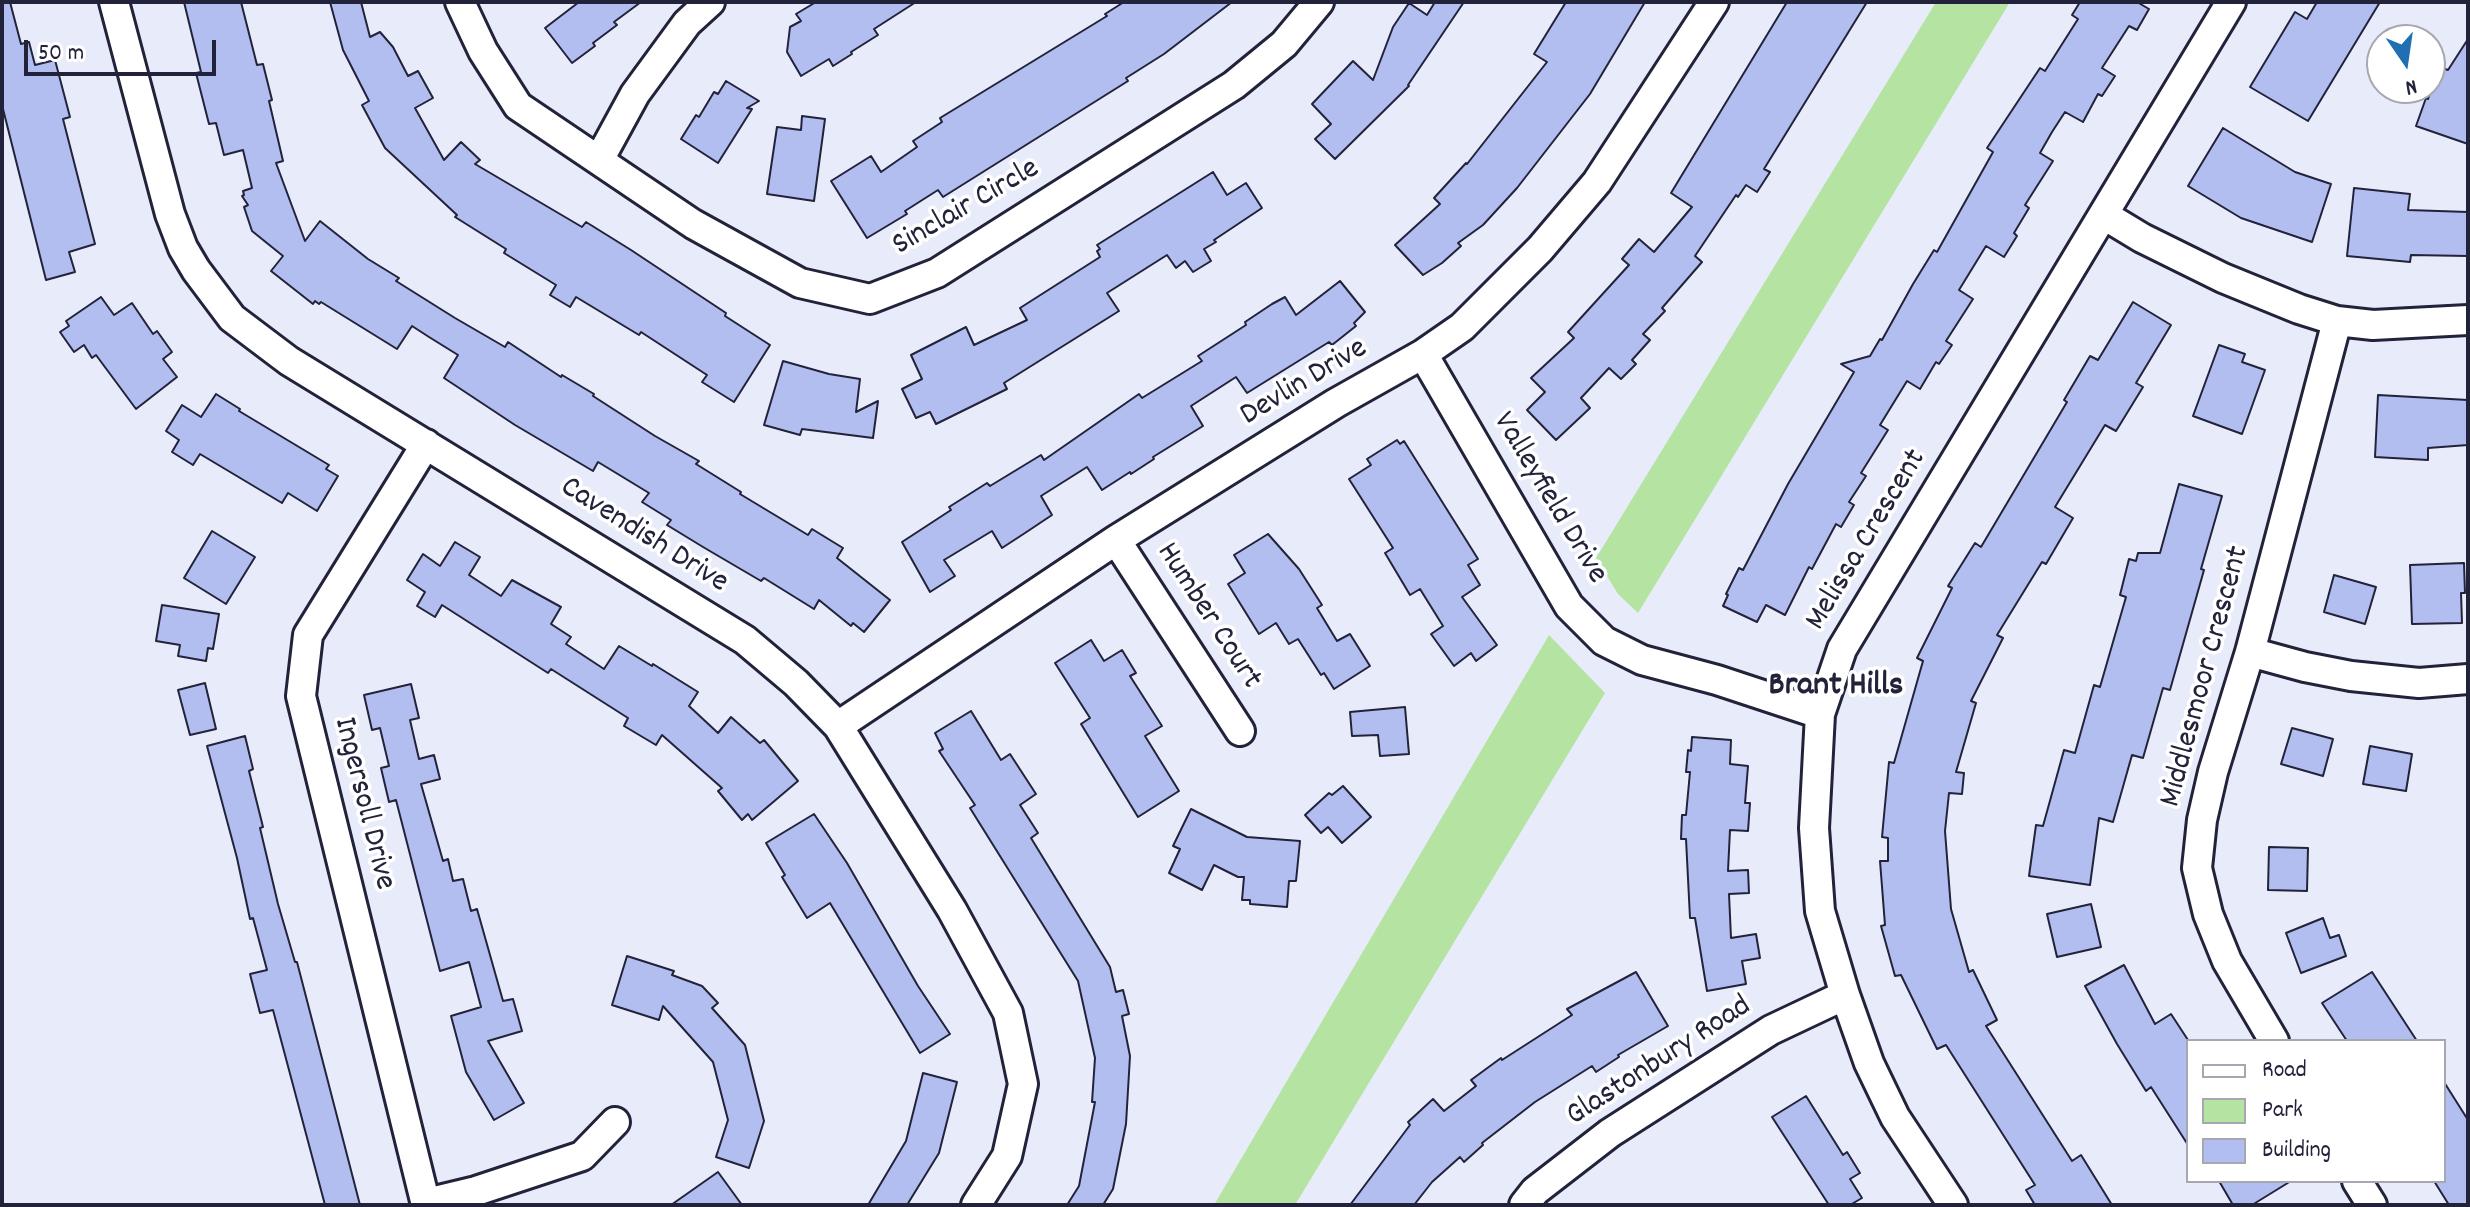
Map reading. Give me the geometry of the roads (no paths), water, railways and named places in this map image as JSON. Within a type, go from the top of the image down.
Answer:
[{"type":"street","name":"Cavendish Drive","points":[[114,2],[170,214],[183,248],[196,270],[232,318],[262,342],[745,640],[796,683],[838,726],[952,910],[1008,1013],[1023,1084],[1007,1156],[976,1205]]},
{"type":"street","name":"Sinclair Circle","points":[[460,2],[483,51],[518,106],[693,224],[800,283],[870,299],[937,273],[1234,85],[1284,44],[1319,2]]},
{"type":"street","points":[[599,160],[635,94],[687,23],[710,2]]},
{"type":"street","name":"Devlin Drive","points":[[838,726],[1116,540],[1336,403],[1423,354],[1462,327],[1540,249],[1597,182],[1714,2]]},
{"type":"street","name":"Melissa Crescent","points":[[1953,1205],[1895,1117],[1869,1063],[1820,911],[1814,828],[1820,714],[1842,649],[2231,2]]},
{"type":"street","points":[[2104,215],[2142,238],[2223,278],[2337,321],[2373,325],[2468,320]]},
{"type":"street","name":"Middlesmoor Crescent","points":[[2273,1039],[2227,961],[2208,914],[2197,868],[2202,820],[2213,772],[2250,652],[2337,321]]},
{"type":"street","name":"Valleyfield Drive","points":[[1423,354],[1569,606],[1604,641],[1642,660],[1717,680],[1820,714]]},
{"type":"street","name":"Ingersoll Drive","points":[[426,444],[308,635],[301,696],[426,1204]]},
{"type":"street","name":"Humber Court","points":[[1116,540],[1240,731]]},
{"type":"street","points":[[2250,652],[2351,676],[2419,683],[2468,679]]},
{"type":"street","name":"Glastonbury Road","points":[[1524,1205],[1535,1191],[1610,1133],[1771,1030],[1845,995]]},
{"type":"street","points":[[426,1204],[582,1156],[615,1122]]},
{"type":"street","points":[[2358,1183],[2372,1205]]},
{"type":"district","name":"Brant Hills","points":[[1836,688]]}]
